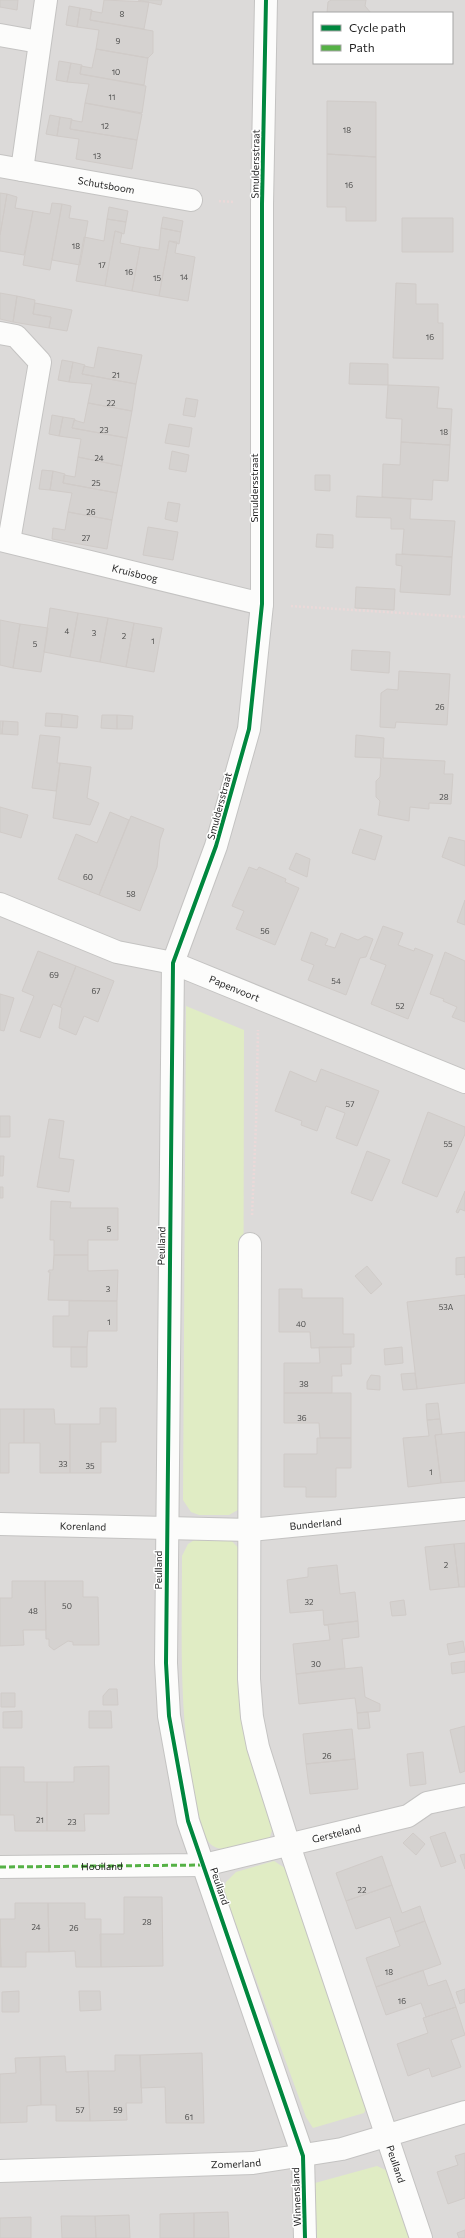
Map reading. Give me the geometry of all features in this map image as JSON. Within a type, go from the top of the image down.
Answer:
[{"type":"street","points":[[22,170],[46,0]]},
{"type":"street","name":"Smuldersstraat","points":[[173,963],[216,846],[248,729],[262,604],[262,204],[266,0]]},
{"type":"street","points":[[0,35],[39,42]]},
{"type":"street","name":"Schutsboom","points":[[0,166],[191,200]]},
{"type":"street","name":"Kruisboog","points":[[0,333],[16,336],[40,362],[4,541],[262,604]]},
{"type":"street","name":"Papenvoort","points":[[0,904],[117,952],[173,963],[465,1082]]},
{"type":"street","name":"Peulland","points":[[173,963],[166,1529],[166,1663],[169,1716],[188,1821],[303,2156]]},
{"type":"street","name":"Peulland","points":[[250,1244],[249,1679],[252,1717],[258,1747],[288,1845],[421,2238]]},
{"type":"street","name":"Bunderland","points":[[166,1529],[250,1530],[465,1509]]},
{"type":"street","name":"Korenland","points":[[0,1524],[166,1529]]},
{"type":"street","name":"Gersteland","points":[[204,1865],[408,1816],[426,1803],[465,1795]]},
{"type":"street","name":"Hooiland","points":[[0,1867],[204,1865]]},
{"type":"street","name":"Zomerland","points":[[0,2171],[253,2163],[342,2149],[465,2112]]},
{"type":"street","name":"Winnensland","points":[[303,2156],[306,2238]]},
{"type":"path","points":[[191,200],[262,204]]},
{"type":"path","points":[[262,604],[465,617]]},
{"type":"path","points":[[250,1244],[256,1125],[259,997]]},
{"type":"shaded area","points":[[0,0],[465,0],[465,2238],[0,2238]]},
{"type":"green space","points":[[186,1006],[244,1030],[243,1507],[229,1515],[199,1515],[191,1512],[183,1500]]},
{"type":"green space","points":[[196,1539],[230,1539],[241,1551],[273,1827],[269,1840],[224,1849],[213,1846],[209,1843],[200,1823],[191,1775],[184,1713],[182,1682],[182,1556],[188,1544]]},
{"type":"green space","points":[[274,1861],[288,1870],[370,2101],[364,2113],[313,2128],[306,2117],[224,1891],[226,1882],[236,1872]]},
{"type":"green space","points":[[377,2166],[390,2172],[412,2238],[317,2238],[315,2183]]},
{"type":"building","points":[[0,0],[18,0],[17,10],[0,7]]},
{"type":"building","points":[[104,0],[149,2],[144,29],[90,20],[91,11],[102,13]]},
{"type":"building","points":[[138,0],[162,0],[161,5]]},
{"type":"building","points":[[331,0],[366,0],[365,6],[370,12],[327,12],[328,2]]},
{"type":"building","points":[[69,6],[80,8],[77,27],[66,25]]},
{"type":"building","points":[[80,8],[92,10],[90,20],[153,31],[153,53],[148,58],[96,49],[99,30],[77,27]]},
{"type":"building","points":[[96,49],[148,58],[144,85],[80,74],[81,66],[92,68]]},
{"type":"building","points":[[59,61],[71,63],[67,82],[56,80]]},
{"type":"building","points":[[71,63],[82,65],[80,74],[146,86],[142,113],[85,103],[89,84],[67,82]]},
{"type":"building","points":[[327,101],[376,102],[376,157],[327,154]]},
{"type":"building","points":[[85,103],[142,114],[137,140],[70,129],[71,120],[82,122]]},
{"type":"building","points":[[50,115],[60,117],[57,136],[46,134]]},
{"type":"building","points":[[60,117],[72,119],[70,129],[137,140],[132,169],[76,159],[79,139],[57,136]]},
{"type":"building","points":[[327,154],[376,157],[376,221],[346,221],[346,207],[327,207]]},
{"type":"building","points":[[0,193],[7,194],[0,235]]},
{"type":"building","points":[[7,194],[17,197],[15,208],[33,211],[24,255],[0,251],[0,235]]},
{"type":"building","points":[[52,203],[62,204],[50,270],[23,265],[33,211],[50,214]]},
{"type":"building","points":[[62,204],[71,206],[69,218],[88,221],[80,265],[52,260]]},
{"type":"building","points":[[109,207],[128,211],[126,222],[107,219]]},
{"type":"building","points":[[163,217],[183,221],[181,232],[161,228]]},
{"type":"building","points":[[402,218],[453,218],[453,252],[402,252]]},
{"type":"building","points":[[107,219],[126,222],[124,234],[115,231],[105,286],[76,281],[84,237],[104,241]]},
{"type":"building","points":[[161,228],[181,232],[179,244],[169,241],[159,296],[132,291],[140,247],[159,250]]},
{"type":"building","points":[[115,231],[122,233],[120,243],[140,247],[132,291],[105,286]]},
{"type":"building","points":[[169,241],[177,242],[175,253],[195,257],[188,301],[159,296]]},
{"type":"building","points":[[396,283],[416,284],[416,304],[438,304],[438,323],[443,323],[443,359],[393,358]]},
{"type":"building","points":[[0,293],[17,296],[13,322],[0,319]]},
{"type":"building","points":[[17,296],[35,300],[33,314],[51,317],[49,328],[13,322]]},
{"type":"building","points":[[35,303],[72,310],[67,331],[49,328],[51,317],[33,314]]},
{"type":"building","points":[[98,347],[142,355],[136,384],[82,374],[84,366],[94,368]]},
{"type":"building","points":[[62,360],[73,362],[69,382],[58,380]]},
{"type":"building","points":[[73,362],[85,365],[82,374],[136,384],[132,411],[88,403],[92,384],[69,382]]},
{"type":"building","points":[[350,363],[388,364],[388,385],[349,384]]},
{"type":"building","points":[[388,385],[439,387],[437,408],[452,409],[450,445],[401,442],[402,419],[386,418]]},
{"type":"building","points":[[186,398],[198,400],[195,417],[183,415]]},
{"type":"building","points":[[88,403],[132,411],[127,438],[72,428],[74,420],[84,423]]},
{"type":"building","points":[[52,415],[63,417],[59,436],[49,434]]},
{"type":"building","points":[[63,417],[75,419],[72,428],[127,438],[122,466],[78,457],[81,439],[59,436]]},
{"type":"building","points":[[169,424],[192,428],[189,447],[165,443]]},
{"type":"building","points":[[401,442],[450,445],[448,481],[433,480],[432,500],[382,497],[383,464],[400,465]]},
{"type":"building","points":[[172,451],[189,455],[186,472],[169,469]]},
{"type":"building","points":[[78,457],[122,466],[117,493],[63,483],[64,475],[75,477]]},
{"type":"building","points":[[42,470],[53,471],[50,490],[39,489]]},
{"type":"building","points":[[53,471],[65,474],[63,483],[117,493],[112,520],[68,512],[72,493],[50,490]]},
{"type":"building","points":[[315,475],[330,475],[330,491],[315,490]]},
{"type":"building","points":[[357,496],[411,499],[410,519],[455,521],[452,557],[402,554],[404,529],[391,529],[391,518],[356,517]]},
{"type":"building","points":[[168,502],[180,504],[177,522],[165,519]]},
{"type":"building","points":[[68,512],[112,520],[107,549],[52,539],[53,528],[65,530]]},
{"type":"building","points":[[148,527],[178,532],[173,560],[143,555]]},
{"type":"building","points":[[317,534],[333,535],[333,548],[316,547]]},
{"type":"building","points":[[396,554],[452,557],[450,595],[400,592],[402,566],[396,565]]},
{"type":"building","points":[[356,587],[395,589],[394,610],[355,608]]},
{"type":"building","points":[[50,608],[78,613],[70,657],[44,652]]},
{"type":"building","points":[[78,613],[108,618],[100,662],[70,657]]},
{"type":"building","points":[[108,618],[134,623],[126,667],[100,662]]},
{"type":"building","points":[[0,620],[20,624],[13,668],[0,665]]},
{"type":"building","points":[[134,623],[162,628],[154,672],[126,667]]},
{"type":"building","points":[[20,624],[48,628],[41,672],[13,668]]},
{"type":"building","points":[[352,650],[390,652],[389,673],[351,670]]},
{"type":"building","points":[[399,671],[450,674],[447,725],[396,722],[395,728],[380,727],[381,693],[387,689],[398,690]]},
{"type":"building","points":[[46,713],[62,714],[61,727],[45,726]]},
{"type":"building","points":[[62,714],[78,716],[77,728],[61,727]]},
{"type":"building","points":[[102,715],[117,715],[117,729],[101,728]]},
{"type":"building","points":[[117,715],[133,716],[132,729],[117,729]]},
{"type":"building","points":[[0,721],[3,721],[2,734],[0,734]]},
{"type":"building","points":[[3,721],[18,722],[18,735],[2,734]]},
{"type":"building","points":[[40,735],[60,737],[57,763],[60,763],[56,791],[32,788]]},
{"type":"building","points":[[356,735],[384,738],[383,758],[445,761],[444,774],[453,774],[451,804],[429,803],[429,809],[410,807],[409,821],[378,815],[380,801],[376,797],[376,781],[380,777],[381,758],[355,757]]},
{"type":"building","points":[[60,763],[91,767],[87,798],[99,803],[90,825],[53,818]]},
{"type":"building","points":[[0,807],[28,815],[21,838],[0,832]]},
{"type":"building","points":[[110,812],[129,820],[99,895],[58,879],[76,834],[97,843]]},
{"type":"building","points":[[131,816],[164,829],[160,840],[157,867],[140,911],[99,895]]},
{"type":"building","points":[[360,829],[382,836],[375,860],[352,853]]},
{"type":"building","points":[[449,837],[465,841],[465,866],[442,857]]},
{"type":"building","points":[[296,853],[310,859],[307,877],[289,869]]},
{"type":"building","points":[[249,867],[257,870],[259,867],[286,879],[285,882],[299,888],[275,945],[236,929],[244,911],[232,906]]},
{"type":"building","points":[[465,900],[465,925],[457,922]]},
{"type":"building","points":[[383,926],[403,933],[398,945],[414,951],[415,948],[433,955],[408,1019],[371,1004],[386,965],[370,959]]},
{"type":"building","points":[[311,932],[328,939],[325,945],[335,948],[341,933],[358,940],[365,936],[373,939],[366,957],[360,958],[346,995],[308,980],[314,965],[301,960]]},
{"type":"building","points":[[38,951],[76,966],[60,1007],[53,1004],[40,1038],[20,1031],[34,996],[22,991]]},
{"type":"building","points":[[445,952],[465,961],[465,1022],[452,1017],[457,1007],[443,1001],[444,999],[430,994]]},
{"type":"building","points":[[76,966],[114,981],[98,1022],[84,1016],[76,1035],[59,1028],[62,1008],[60,1007]]},
{"type":"building","points":[[0,994],[14,998],[4,1031],[0,1030]]},
{"type":"building","points":[[321,1069],[379,1091],[357,1146],[336,1138],[345,1113],[326,1106],[317,1131],[301,1125],[302,1121],[275,1111],[290,1071],[316,1082]]},
{"type":"building","points":[[428,1112],[465,1127],[465,1134],[437,1197],[402,1183]]},
{"type":"building","points":[[0,1116],[10,1116],[10,1137],[0,1137]]},
{"type":"building","points":[[49,1119],[64,1121],[59,1158],[74,1160],[69,1192],[37,1187]]},
{"type":"building","points":[[367,1151],[390,1160],[372,1201],[351,1193]]},
{"type":"building","points":[[0,1156],[4,1156],[3,1176],[0,1176]]},
{"type":"building","points":[[0,1187],[3,1187],[3,1198],[0,1198]]},
{"type":"building","points":[[465,1191],[465,1211],[460,1209],[458,1213],[456,1212]]},
{"type":"building","points":[[51,1201],[71,1202],[70,1208],[118,1208],[118,1240],[88,1240],[88,1255],[54,1255],[54,1240],[50,1240]]},
{"type":"building","points":[[54,1255],[88,1255],[88,1271],[118,1270],[117,1301],[48,1300],[50,1272],[48,1272],[49,1270],[53,1270]]},
{"type":"building","points":[[465,1257],[465,1274],[456,1275],[456,1258]]},
{"type":"building","points":[[367,1266],[382,1284],[371,1294],[355,1276]]},
{"type":"building","points":[[279,1289],[302,1289],[302,1298],[343,1298],[343,1334],[354,1334],[354,1347],[311,1348],[310,1332],[279,1332]]},
{"type":"building","points":[[465,1295],[465,1383],[417,1389],[407,1302]]},
{"type":"building","points":[[69,1301],[117,1301],[117,1331],[88,1331],[87,1347],[53,1347],[53,1316],[69,1316]]},
{"type":"building","points":[[71,1347],[87,1347],[87,1367],[71,1367]]},
{"type":"building","points":[[319,1347],[351,1347],[351,1364],[341,1364],[342,1376],[332,1376],[332,1393],[284,1393],[284,1363],[320,1363]]},
{"type":"building","points":[[402,1347],[403,1363],[385,1365],[384,1349]]},
{"type":"building","points":[[415,1373],[417,1389],[403,1390],[401,1374]]},
{"type":"building","points":[[371,1375],[380,1376],[380,1390],[367,1389],[367,1382]]},
{"type":"building","points":[[284,1393],[351,1393],[351,1438],[320,1438],[319,1423],[284,1423]]},
{"type":"building","points":[[438,1403],[440,1419],[427,1420],[426,1404]]},
{"type":"building","points":[[100,1408],[116,1408],[116,1442],[101,1442],[101,1473],[70,1473],[70,1424],[100,1424]]},
{"type":"building","points":[[0,1409],[24,1409],[24,1443],[9,1443],[9,1473],[0,1473]]},
{"type":"building","points":[[24,1409],[54,1409],[55,1424],[70,1424],[70,1473],[40,1473],[40,1443],[24,1443]]},
{"type":"building","points":[[440,1419],[442,1434],[435,1435],[441,1483],[408,1487],[403,1438],[429,1436],[427,1420]]},
{"type":"building","points":[[465,1432],[465,1481],[441,1483],[435,1435]]},
{"type":"building","points":[[317,1438],[351,1438],[351,1468],[336,1468],[336,1497],[306,1497],[306,1487],[284,1487],[284,1454],[317,1454]]},
{"type":"building","points":[[465,1543],[465,1587],[459,1587],[454,1544]]},
{"type":"building","points":[[454,1544],[459,1587],[430,1590],[425,1547]]},
{"type":"building","points":[[337,1565],[340,1594],[355,1592],[358,1621],[324,1625],[323,1610],[290,1613],[287,1580],[308,1577],[308,1568]]},
{"type":"building","points":[[12,1581],[45,1581],[46,1630],[23,1630],[24,1645],[0,1646],[0,1598],[12,1598]]},
{"type":"building","points":[[45,1581],[83,1581],[83,1597],[98,1597],[99,1645],[73,1645],[73,1642],[68,1641],[54,1650],[49,1646],[49,1639],[46,1639]]},
{"type":"building","points":[[404,1600],[406,1615],[392,1616],[390,1602]]},
{"type":"building","points":[[358,1621],[359,1637],[342,1639],[345,1668],[296,1674],[293,1644],[330,1640],[328,1625],[324,1625]]},
{"type":"building","points":[[463,1641],[465,1652],[449,1655],[447,1644]]},
{"type":"building","points":[[465,1661],[465,1672],[452,1674],[451,1663]]},
{"type":"building","points":[[362,1667],[365,1697],[380,1704],[380,1711],[357,1713],[355,1698],[299,1704],[296,1674]]},
{"type":"building","points":[[109,1689],[117,1689],[118,1705],[103,1705],[103,1696]]},
{"type":"building","points":[[1,1693],[15,1693],[15,1707],[1,1707]]},
{"type":"building","points":[[22,1711],[22,1728],[3,1728],[3,1712]]},
{"type":"building","points":[[89,1711],[111,1711],[112,1728],[89,1728]]},
{"type":"building","points":[[368,1712],[370,1728],[358,1729],[357,1713]]},
{"type":"building","points":[[465,1726],[465,1771],[460,1773],[450,1730]]},
{"type":"building","points":[[352,1729],[355,1759],[306,1764],[303,1734]]},
{"type":"building","points":[[423,1752],[426,1784],[410,1786],[407,1754]]},
{"type":"building","points":[[355,1759],[358,1789],[310,1794],[306,1764]]},
{"type":"building","points":[[109,1766],[109,1814],[84,1814],[85,1831],[47,1831],[47,1782],[74,1782],[74,1767]]},
{"type":"building","points":[[0,1767],[24,1767],[24,1782],[47,1782],[47,1831],[15,1831],[14,1815],[0,1815]]},
{"type":"building","points":[[445,1832],[456,1862],[441,1867],[430,1837]]},
{"type":"building","points":[[413,1833],[425,1844],[416,1855],[403,1843]]},
{"type":"building","points":[[465,1854],[465,1869],[460,1855]]},
{"type":"building","points":[[382,1856],[392,1885],[346,1901],[336,1873]]},
{"type":"building","points":[[392,1885],[402,1913],[420,1906],[425,1921],[395,1932],[390,1917],[356,1929],[346,1901]]},
{"type":"building","points":[[124,1897],[162,1897],[163,1966],[101,1967],[100,1934],[124,1934]]},
{"type":"building","points":[[15,1903],[48,1903],[49,1952],[26,1952],[26,1967],[1,1967],[0,1919],[15,1919]]},
{"type":"building","points":[[48,1903],[85,1903],[85,1919],[101,1919],[101,1967],[76,1967],[75,1951],[49,1952]]},
{"type":"building","points":[[0,1919],[1,1967],[0,1967]]},
{"type":"building","points":[[425,1921],[441,1964],[376,1987],[366,1958],[400,1946],[395,1932]]},
{"type":"building","points":[[423,1970],[428,1986],[446,1980],[456,2007],[426,2017],[421,2003],[386,2015],[376,1987]]},
{"type":"building","points":[[465,1989],[465,2002],[460,2004],[456,1992]]},
{"type":"building","points":[[19,1991],[19,2012],[2,2012],[2,1992]]},
{"type":"building","points":[[79,1991],[100,1991],[101,2010],[80,2011]]},
{"type":"building","points":[[456,2007],[465,2035],[451,2040],[461,2067],[432,2077],[429,2068],[408,2076],[397,2044],[428,2033],[423,2018]]},
{"type":"building","points":[[202,2053],[204,2123],[166,2123],[165,2087],[141,2088],[140,2055]]},
{"type":"building","points":[[115,2055],[140,2055],[142,2103],[126,2103],[127,2120],[90,2121],[88,2071],[115,2071]]},
{"type":"building","points":[[65,2056],[66,2072],[88,2071],[90,2121],[56,2121],[56,2105],[41,2105],[40,2057]]},
{"type":"building","points":[[40,2057],[41,2105],[27,2106],[27,2122],[0,2123],[0,2074],[16,2073],[15,2058]]},
{"type":"building","points":[[465,2153],[465,2198],[448,2204],[437,2172],[458,2165],[455,2156]]},
{"type":"building","points":[[228,2212],[229,2238],[194,2238],[194,2213]]},
{"type":"building","points":[[194,2213],[194,2238],[160,2238],[160,2214]]},
{"type":"building","points":[[129,2215],[130,2238],[96,2238],[95,2216]]},
{"type":"building","points":[[61,2216],[95,2216],[96,2238],[62,2238]]},
{"type":"building","points":[[31,2217],[31,2238],[0,2238],[0,2218]]},
{"type":"building","points":[[465,2230],[465,2238],[459,2238],[457,2233]]},
{"type":"marked path","points":[[0,1867],[204,1865]]},
{"type":"cycle path","points":[[266,0],[262,204],[262,604],[249,729],[216,846],[173,963],[166,1663],[169,1716],[188,1821],[303,2156],[305,2238]]}]
